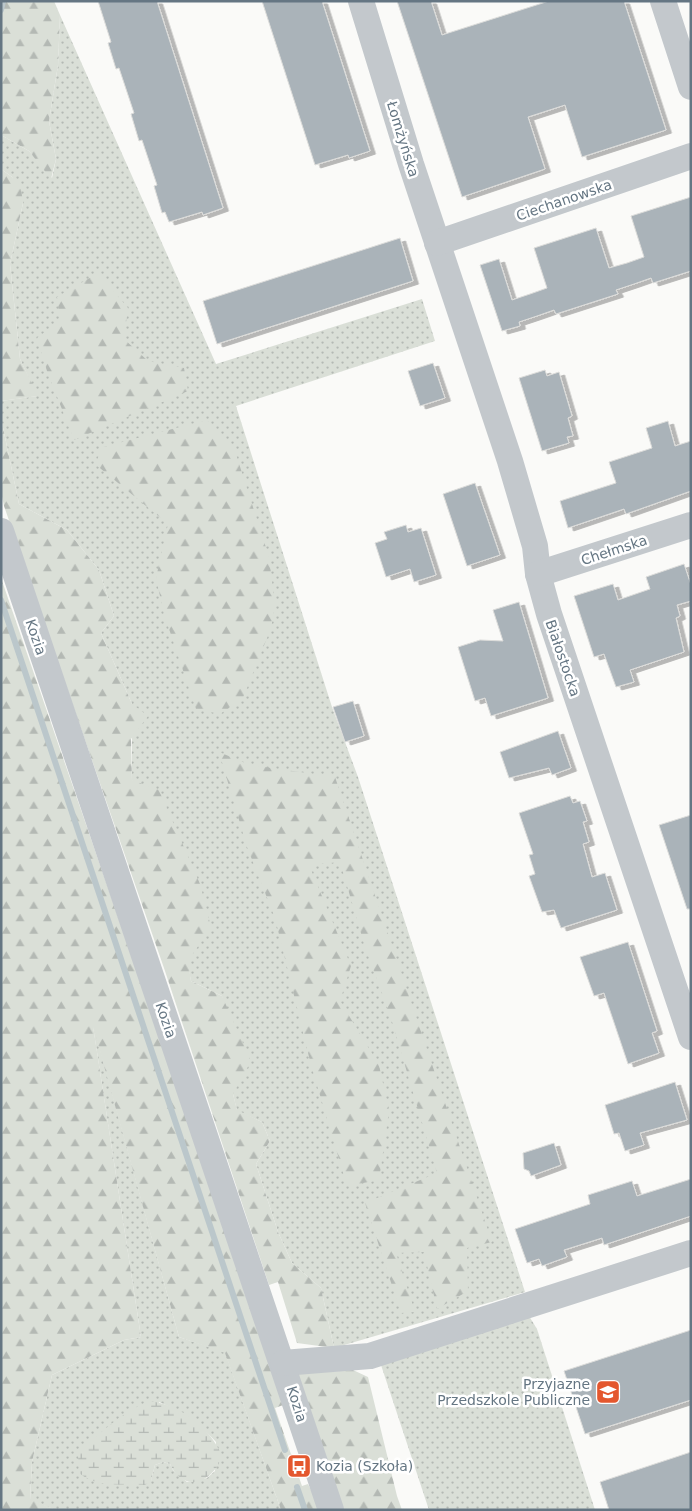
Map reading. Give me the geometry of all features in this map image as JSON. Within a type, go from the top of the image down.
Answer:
[{"type":"street","name":"Łomżyńska","points":[[361,1],[447,275]]},
{"type":"street","points":[[663,1],[691,87]]},
{"type":"street","name":"Ciechanowska","points":[[437,244],[691,156]]},
{"type":"street","name":"Białostocka","points":[[447,275],[510,461],[535,546],[538,574],[549,614],[690,1030]]},
{"type":"street","name":"Chełmska","points":[[538,574],[691,525]]},
{"type":"street","name":"Kozia","points":[[1,531],[331,1510]]},
{"type":"street","points":[[283,1364],[370,1356],[691,1253]]},
{"type":"green space","points":[[1,1],[54,1],[60,15],[58,65],[49,121],[56,159],[51,179],[29,151],[1,135]]},
{"type":"green space","points":[[60,15],[216,364],[422,299],[435,341],[236,406],[332,707],[358,777],[525,1292],[334,1348],[321,1288],[292,1263],[278,1232],[256,1164],[270,1141],[262,1122],[237,1111],[233,1094],[222,996],[191,981],[187,961],[132,780],[132,704],[101,633],[114,616],[99,570],[67,530],[19,504],[1,418],[1,401],[37,396],[20,359],[10,264],[23,203],[12,177],[1,169],[1,135],[29,151],[52,178],[56,159],[49,121],[58,65]]},
{"type":"green space","points":[[1,169],[12,177],[21,189],[23,203],[10,264],[20,359],[38,396],[1,401]]},
{"type":"green space","points":[[98,273],[128,308],[124,339],[148,361],[184,368],[188,391],[74,440],[47,371],[37,338],[60,321],[57,297]]},
{"type":"green space","points":[[1,418],[19,504],[67,530],[99,570],[114,616],[101,633],[132,704],[148,716],[131,739],[132,780],[159,790],[200,884],[211,927],[188,961],[191,981],[222,996],[251,1061],[233,1094],[237,1110],[262,1122],[270,1141],[256,1164],[278,1232],[292,1263],[321,1288],[334,1348],[297,1343],[278,1282],[269,1285],[165,971],[4,506],[1,492]]},
{"type":"green space","points":[[207,420],[234,448],[269,557],[275,606],[271,628],[243,698],[220,714],[196,709],[164,614],[156,578],[168,524],[95,464],[103,447]]},
{"type":"green space","points":[[1,578],[286,1404],[275,1408],[302,1486],[308,1484],[321,1510],[281,1510],[225,1353],[179,1337],[93,1026],[141,1337],[124,1340],[52,1375],[32,1462],[30,1499],[56,1510],[1,1510]]},
{"type":"green space","points":[[219,752],[250,765],[335,777],[492,1242],[467,1248],[468,1291],[437,1309],[424,1252],[396,1253],[415,1312],[401,1313],[365,1203],[437,1173],[390,1015],[365,947],[340,862],[309,865],[351,966],[340,1001],[379,1065],[389,1111],[379,1180],[347,1186],[311,1065],[275,918],[247,847]]},
{"type":"green space","points":[[92,1020],[179,1337],[225,1352],[281,1510],[56,1510],[30,1500],[32,1462],[52,1375],[124,1340],[141,1337]],"holes":[[[159,1402],[197,1424],[216,1442],[215,1471],[207,1478],[187,1482],[173,1470],[170,1464],[163,1462],[155,1465],[151,1481]]]},
{"type":"green space","points":[[529,1316],[537,1329],[595,1510],[429,1510],[380,1362]]},
{"type":"green space","points":[[353,1370],[368,1377],[402,1510],[344,1510],[298,1374]]},
{"type":"green space","points":[[149,1401],[161,1403],[183,1413],[193,1419],[210,1436],[222,1456],[212,1473],[198,1481],[190,1482],[176,1473],[170,1464],[163,1462],[155,1465],[151,1481],[145,1485],[119,1485],[94,1481],[79,1473],[78,1454],[111,1424],[129,1411]]},
{"type":"building","points":[[98,1],[157,1],[223,208],[203,215],[202,212],[169,222],[165,212],[162,213],[154,186],[157,185],[142,140],[139,141],[131,114],[134,113],[119,68],[116,69],[108,43],[111,42]]},
{"type":"building","points":[[262,1],[322,1],[370,151],[349,158],[348,155],[315,165]]},
{"type":"building","points":[[397,1],[431,1],[442,35],[549,1],[624,1],[666,130],[582,157],[565,105],[528,117],[545,169],[462,197]]},
{"type":"building","points":[[691,197],[691,271],[653,283],[651,278],[616,290],[618,294],[556,314],[554,310],[519,322],[520,326],[502,331],[480,265],[499,259],[512,300],[547,288],[534,248],[596,228],[609,268],[627,263],[644,257],[631,216]]},
{"type":"building","points":[[400,238],[413,281],[217,344],[203,301]]},
{"type":"building","points":[[433,363],[445,398],[420,406],[408,371]]},
{"type":"building","points":[[545,370],[547,376],[559,372],[572,416],[568,418],[573,436],[567,437],[569,443],[542,451],[519,378]]},
{"type":"building","points":[[668,421],[675,446],[691,441],[691,491],[626,514],[624,509],[568,528],[560,501],[616,483],[609,462],[652,448],[646,428]]},
{"type":"building","points":[[475,483],[500,555],[467,566],[443,494]]},
{"type":"building","points":[[406,525],[408,532],[421,528],[436,575],[414,582],[410,569],[386,577],[375,543],[387,539],[384,532]]},
{"type":"building","points":[[684,564],[691,585],[691,601],[677,605],[680,616],[676,618],[684,652],[630,670],[634,682],[616,687],[604,654],[594,657],[574,596],[613,584],[618,600],[650,589],[646,577]]},
{"type":"building","points":[[519,602],[548,698],[491,716],[485,698],[475,701],[458,647],[480,640],[503,641],[493,610]]},
{"type":"building","points":[[353,701],[364,736],[345,742],[333,707]]},
{"type":"building","points":[[558,731],[571,768],[552,775],[549,768],[509,778],[500,752]]},
{"type":"building","points":[[570,796],[573,803],[580,801],[587,821],[583,822],[589,842],[583,844],[592,877],[605,873],[617,910],[561,928],[554,910],[542,912],[529,876],[535,874],[529,855],[533,854],[519,813]]},
{"type":"building","points":[[691,815],[691,909],[687,909],[659,825]]},
{"type":"building","points":[[628,942],[657,1031],[652,1033],[659,1053],[628,1064],[604,993],[594,996],[580,957]]},
{"type":"building","points":[[675,1082],[687,1120],[640,1133],[644,1145],[625,1151],[619,1133],[614,1134],[605,1105]]},
{"type":"building","points":[[554,1143],[561,1165],[531,1176],[529,1171],[524,1169],[523,1153]]},
{"type":"building","points":[[691,1179],[691,1216],[604,1245],[602,1238],[564,1250],[567,1257],[542,1266],[539,1259],[527,1263],[515,1229],[590,1204],[588,1195],[632,1181],[637,1196]]},
{"type":"building","points":[[691,1330],[691,1400],[585,1434],[564,1371]]},
{"type":"building","points":[[691,1452],[691,1510],[609,1510],[600,1482]]},
{"type":"waterway","points":[[1,10],[3,1]]},
{"type":"waterway","points":[[1,600],[285,1450]]},
{"type":"waterway","points":[[297,1487],[305,1510]]},
{"type":"place","name":"Przyjazne Przedszkole Publiczne","points":[[608,1392]]},
{"type":"place","name":"Kozia (Szkoła)","points":[[299,1466]]}]
